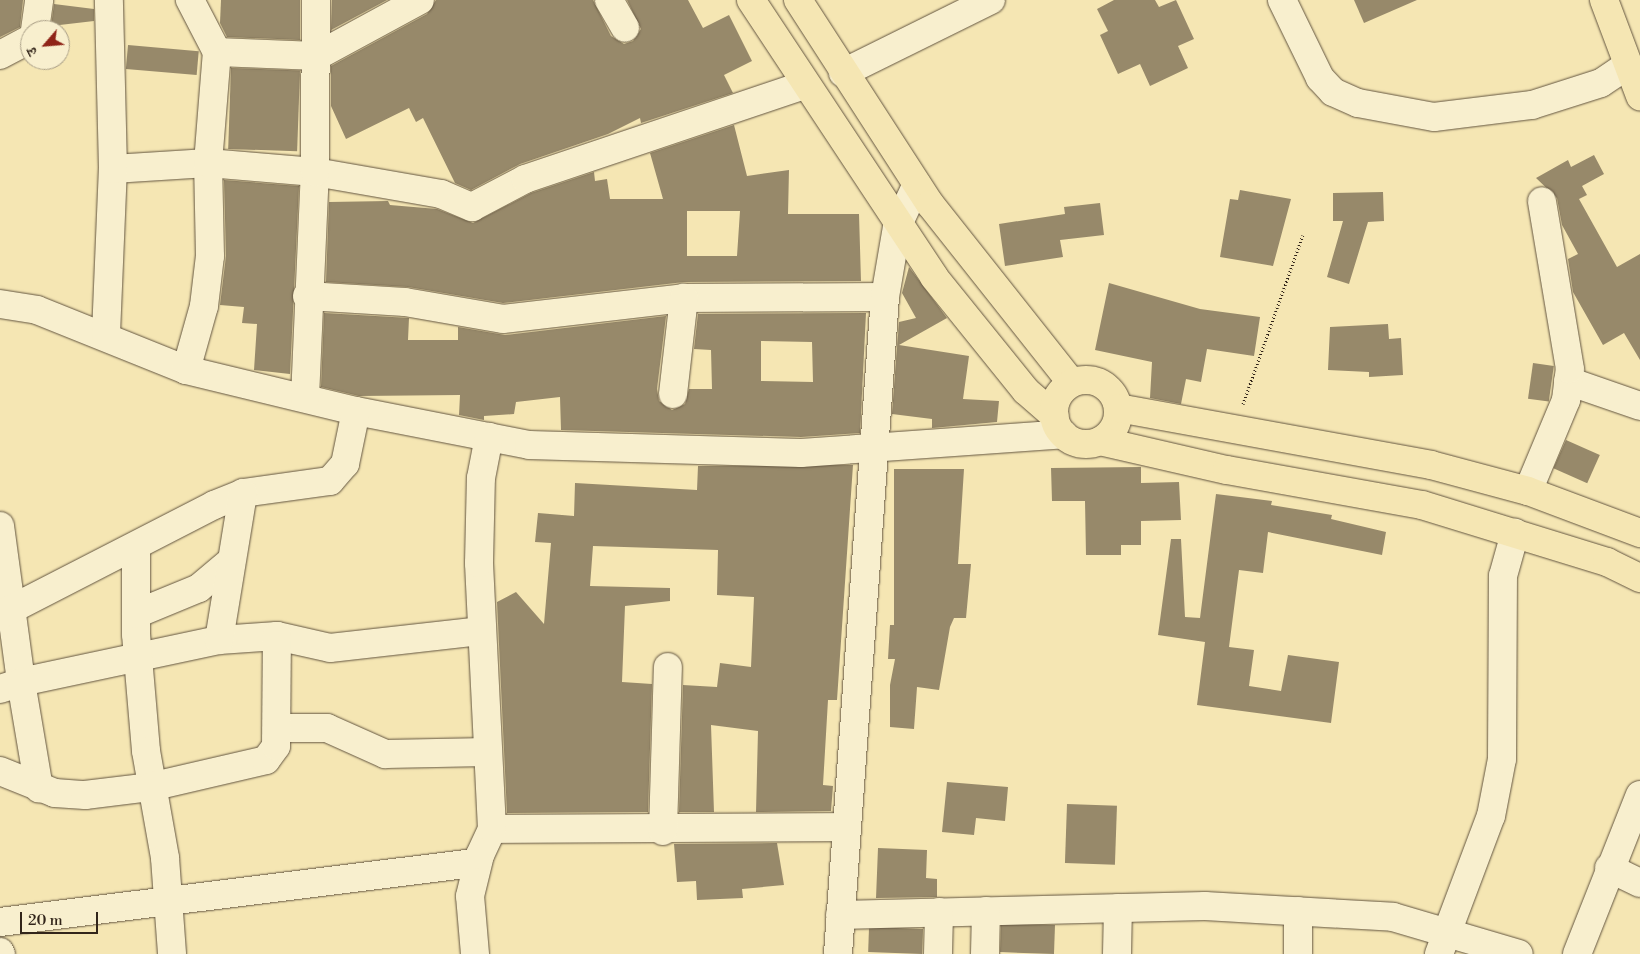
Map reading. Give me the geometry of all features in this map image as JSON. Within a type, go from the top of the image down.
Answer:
[{"type":"main road","points":[[751,0],[897,227],[984,342],[1059,425],[1081,444],[1100,441],[1302,483],[1422,505],[1514,533],[1640,578]]},
{"type":"main road","points":[[798,0],[843,73],[917,184],[1016,317],[1072,383]]},
{"type":"main road","points":[[1604,0],[1640,94]]},
{"type":"main road","points":[[1059,425],[1058,397],[1072,383],[1101,384],[1118,408],[1431,465],[1528,491],[1640,533]]},
{"type":"main road","points":[[1100,441],[1114,427],[1118,408]]},
{"type":"main road","points":[[1302,483],[1309,443]]},
{"type":"street","points":[[36,20],[39,0]]},
{"type":"street","points":[[106,334],[113,169],[109,0]]},
{"type":"street","points":[[186,370],[204,306],[210,256],[208,163],[217,52],[190,0]]},
{"type":"street","points":[[305,398],[308,296],[315,172],[316,0]]},
{"type":"street","points":[[217,52],[317,56],[420,0]]},
{"type":"street","points":[[609,0],[625,28]]},
{"type":"street","points":[[843,73],[991,0]]},
{"type":"street","points":[[1282,0],[1320,78],[1333,92],[1358,103],[1434,118],[1532,105],[1601,83],[1628,65]]},
{"type":"street","points":[[0,55],[20,44]]},
{"type":"street","points":[[113,169],[208,163],[315,172],[441,194],[472,207],[525,179],[804,84]]},
{"type":"street","points":[[838,954],[871,446],[885,297],[897,227],[917,184]]},
{"type":"street","points":[[1528,491],[1566,400],[1568,381],[1562,300],[1542,201]]},
{"type":"street","points":[[308,296],[405,302],[503,319],[684,298],[885,297]]},
{"type":"street","points":[[674,394],[684,298]]},
{"type":"street","points":[[0,304],[37,310],[106,334],[186,370],[356,411],[529,445],[802,453],[1059,425]]},
{"type":"street","points":[[1568,381],[1640,406]]},
{"type":"street","points":[[6,612],[243,493],[319,484],[340,474],[356,411]]},
{"type":"street","points":[[469,952],[470,896],[477,863],[492,829],[482,631],[481,478],[489,437]]},
{"type":"street","points":[[219,640],[230,562],[243,493]]},
{"type":"street","points":[[0,526],[11,685],[39,788]]},
{"type":"street","points":[[1443,943],[1491,816],[1502,759],[1503,576],[1514,533]]},
{"type":"street","points":[[136,546],[138,659],[150,786],[169,898],[172,954]]},
{"type":"street","points":[[136,614],[199,588],[230,562]]},
{"type":"street","points":[[11,685],[219,640],[277,636],[330,648],[482,631]]},
{"type":"street","points":[[0,771],[39,788],[85,795],[150,786],[266,760],[274,754],[277,728],[277,636]]},
{"type":"street","points":[[663,831],[668,667]]},
{"type":"street","points":[[277,728],[327,728],[385,754],[488,752]]},
{"type":"street","points":[[1577,954],[1609,868],[1640,795]]},
{"type":"street","points":[[492,829],[663,831],[846,827]]},
{"type":"street","points":[[0,922],[169,898],[477,863]]},
{"type":"street","points":[[1609,868],[1640,883]]},
{"type":"street","points":[[840,915],[1205,906],[1298,911],[1393,917],[1443,943],[1519,954]]},
{"type":"street","points":[[1118,908],[1118,954]]},
{"type":"street","points":[[985,954],[986,911]]},
{"type":"street","points":[[1298,911],[1298,954]]},
{"type":"street","points":[[938,954],[939,912]]},
{"type":"path","points":[[1233,430],[1303,235]]},
{"type":"building","points":[[0,0],[23,0],[20,27],[0,37]]},
{"type":"building","points":[[221,0],[300,0],[300,40],[227,37],[220,23]]},
{"type":"building","points":[[332,0],[387,0],[331,30]]},
{"type":"building","points":[[436,0],[593,0],[611,36],[624,44],[633,41],[641,29],[627,0],[688,0],[703,28],[729,15],[752,61],[724,75],[733,93],[641,123],[640,118],[608,134],[520,164],[471,190],[455,183],[423,118],[416,122],[409,108],[346,139],[331,106],[331,66],[427,14]]},
{"type":"building","points":[[1114,0],[1155,0],[1159,7],[1176,0],[1194,39],[1178,46],[1188,68],[1150,86],[1140,64],[1118,74],[1100,35],[1108,31],[1097,9]]},
{"type":"building","points":[[1354,0],[1417,0],[1364,23]]},
{"type":"building","points":[[54,4],[94,9],[94,21],[70,24],[70,20],[52,20]]},
{"type":"building","points":[[128,45],[199,51],[197,75],[126,69]]},
{"type":"building","points":[[231,68],[300,70],[297,151],[228,149]]},
{"type":"building","points":[[734,125],[747,176],[789,170],[788,214],[859,214],[861,281],[684,282],[503,303],[408,287],[326,282],[329,202],[388,201],[390,205],[437,209],[473,223],[531,193],[594,172],[595,181],[607,179],[610,199],[663,199],[650,153]],"holes":[[[687,211],[740,211],[737,256],[687,256]]]},
{"type":"building","points":[[1594,155],[1604,174],[1582,186],[1587,195],[1579,199],[1617,267],[1640,254],[1640,360],[1624,333],[1603,345],[1573,292],[1568,259],[1578,254],[1562,225],[1557,198],[1536,178],[1568,160],[1571,167]]},
{"type":"building","points":[[224,180],[299,186],[290,374],[254,370],[257,324],[242,323],[244,307],[220,305],[226,256]]},
{"type":"building","points":[[1240,190],[1291,199],[1273,266],[1220,257],[1230,199],[1238,200]]},
{"type":"building","points":[[1383,192],[1384,221],[1368,222],[1349,284],[1327,277],[1343,221],[1333,221],[1333,193]]},
{"type":"building","points":[[1100,203],[1104,235],[1060,240],[1063,257],[1005,266],[999,224],[1065,214],[1064,207]]},
{"type":"building","points":[[909,267],[947,318],[899,345],[969,356],[963,399],[999,401],[997,422],[932,428],[932,419],[892,414],[899,322],[916,318],[902,293]]},
{"type":"building","points":[[1109,283],[1200,309],[1260,317],[1254,356],[1207,349],[1201,382],[1186,379],[1181,404],[1150,398],[1152,362],[1095,350]]},
{"type":"building","points":[[324,313],[409,318],[408,340],[458,340],[458,327],[505,335],[666,316],[657,389],[659,401],[672,410],[685,404],[689,389],[712,389],[711,350],[694,349],[698,314],[866,313],[860,433],[801,437],[561,430],[560,397],[516,402],[514,414],[484,416],[484,420],[459,415],[460,395],[359,396],[321,387]],"holes":[[[761,341],[812,342],[813,382],[761,381]]]},
{"type":"building","points":[[1388,324],[1389,339],[1401,338],[1403,375],[1369,377],[1369,372],[1328,370],[1330,327]]},
{"type":"building","points":[[1533,363],[1554,366],[1549,402],[1528,399]]},
{"type":"building","points":[[1566,440],[1600,455],[1587,483],[1553,468]]},
{"type":"building","points":[[853,465],[837,700],[828,700],[823,785],[833,786],[831,811],[756,812],[758,731],[711,725],[714,812],[679,812],[683,685],[717,687],[720,663],[751,667],[754,597],[717,595],[718,550],[593,546],[590,586],[670,588],[670,601],[625,606],[622,682],[652,684],[648,812],[507,813],[497,602],[516,592],[544,624],[551,543],[535,542],[538,513],[574,516],[575,483],[697,490],[698,466]]},
{"type":"building","points":[[1141,467],[1141,483],[1179,482],[1181,520],[1141,521],[1141,545],[1121,545],[1121,555],[1086,555],[1085,501],[1052,501],[1051,468]]},
{"type":"building","points":[[894,469],[964,469],[958,564],[971,564],[966,618],[954,618],[950,627],[939,690],[917,687],[914,729],[890,727],[890,685],[895,659],[888,659],[890,625],[894,625]]},
{"type":"building","points":[[1216,494],[1272,501],[1271,505],[1332,515],[1331,519],[1386,532],[1382,555],[1268,532],[1263,573],[1239,570],[1229,647],[1254,650],[1249,686],[1281,691],[1288,655],[1339,662],[1331,723],[1197,705],[1205,642],[1158,635],[1171,539],[1181,539],[1185,617],[1200,618]]},
{"type":"building","points":[[947,782],[1008,787],[1005,821],[976,818],[974,835],[942,832]]},
{"type":"building","points":[[1067,804],[1117,806],[1115,865],[1065,863]]},
{"type":"building","points":[[777,843],[784,885],[742,889],[743,898],[697,900],[696,881],[677,882],[674,844]]},
{"type":"building","points":[[878,848],[927,850],[926,878],[937,879],[937,897],[876,898]]},
{"type":"building","points":[[1001,923],[1055,925],[1054,954],[1000,952]]},
{"type":"building","points":[[869,927],[923,929],[922,954],[868,952]]}]
